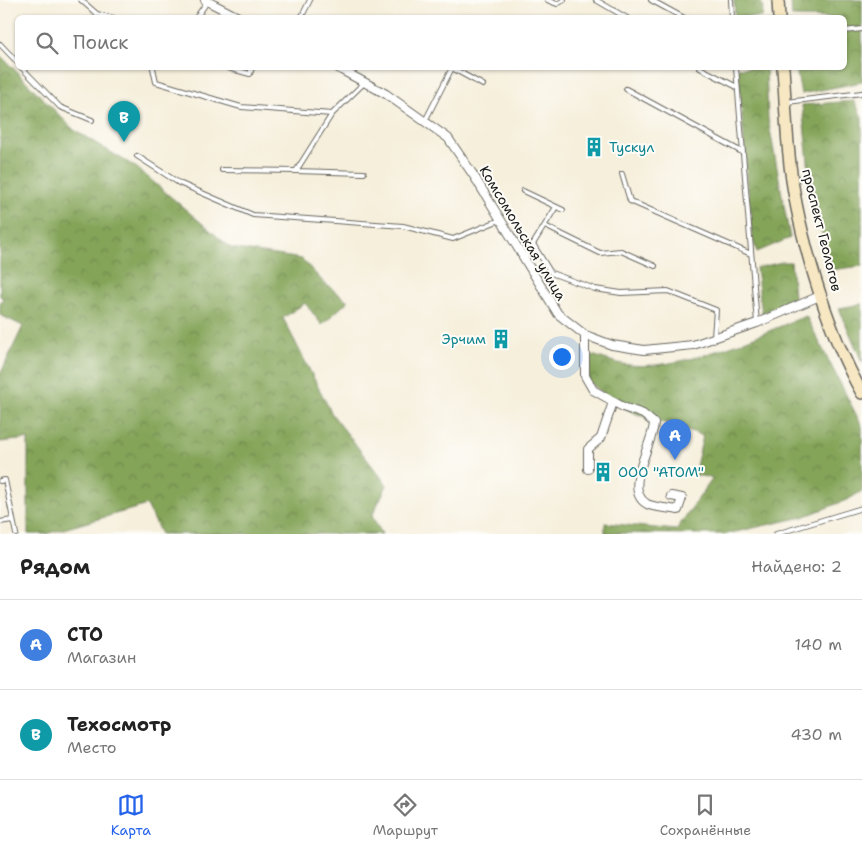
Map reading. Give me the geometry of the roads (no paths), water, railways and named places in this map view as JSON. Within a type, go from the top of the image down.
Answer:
[{"type":"main road","points":[[778,0],[779,15]]},
{"type":"main road","name":"проспект Геологов","points":[[783,70],[789,156],[796,200],[822,295],[837,341],[862,393]]},
{"type":"street","points":[[207,0],[234,15]]},
{"type":"street","name":"Комсомольская улица","points":[[342,70],[366,82],[448,138],[474,176],[558,314],[585,336],[612,345],[644,350],[693,345],[757,323],[822,295]]},
{"type":"street","points":[[585,336],[585,376],[593,390],[613,402],[643,414],[654,423],[654,434],[638,470],[636,489],[640,498],[647,504],[678,510],[682,498],[671,496]]},
{"type":"street","points":[[588,469],[588,449],[601,438],[613,402]]},
{"type":"lane","points":[[80,0],[102,15]]},
{"type":"lane","points":[[198,15],[207,0]]},
{"type":"lane","points":[[302,15],[310,0]]},
{"type":"lane","points":[[547,0],[556,4],[564,0]]},
{"type":"lane","points":[[596,0],[623,15]]},
{"type":"lane","points":[[651,0],[678,15]]},
{"type":"lane","points":[[731,0],[732,15]]},
{"type":"lane","points":[[847,31],[862,29]]},
{"type":"lane","points":[[0,44],[15,60]]},
{"type":"lane","points":[[24,70],[60,107],[92,120]]},
{"type":"lane","points":[[153,70],[156,82],[241,106],[332,114]]},
{"type":"lane","points":[[235,70],[250,74],[251,70]]},
{"type":"lane","points":[[425,121],[451,70]]},
{"type":"lane","points":[[456,70],[483,85]]},
{"type":"lane","points":[[704,70],[737,87]]},
{"type":"lane","points":[[736,70],[757,323]]},
{"type":"lane","points":[[296,171],[332,114],[366,82]]},
{"type":"lane","points":[[626,89],[742,152]]},
{"type":"lane","points":[[785,102],[862,93]]},
{"type":"lane","points":[[137,156],[179,183],[253,215],[403,226],[453,239],[500,220]]},
{"type":"lane","points":[[222,170],[364,174]]},
{"type":"lane","points":[[622,174],[630,201],[751,254]]},
{"type":"lane","points":[[524,190],[563,210]]},
{"type":"lane","points":[[524,259],[556,207]]},
{"type":"lane","points":[[545,226],[600,254],[621,251],[655,266]]},
{"type":"lane","points":[[533,244],[551,273],[595,288],[621,293],[668,291],[716,310],[714,337]]},
{"type":"lane","points":[[0,481],[5,480],[16,534]]},
{"type":"lane","points":[[776,534],[862,508]]},
{"type":"lane","points":[[0,522],[12,520]]},
{"type":"place","name":"Техосмотр","points":[[124,142]]},
{"type":"place","name":"Тускул","points":[[594,147]]},
{"type":"place","name":"Эрчим","points":[[501,339]]},
{"type":"place","name":"СТО","points":[[675,460]]},
{"type":"place","name":"ООО \"АТОМ\"","points":[[603,472]]}]
